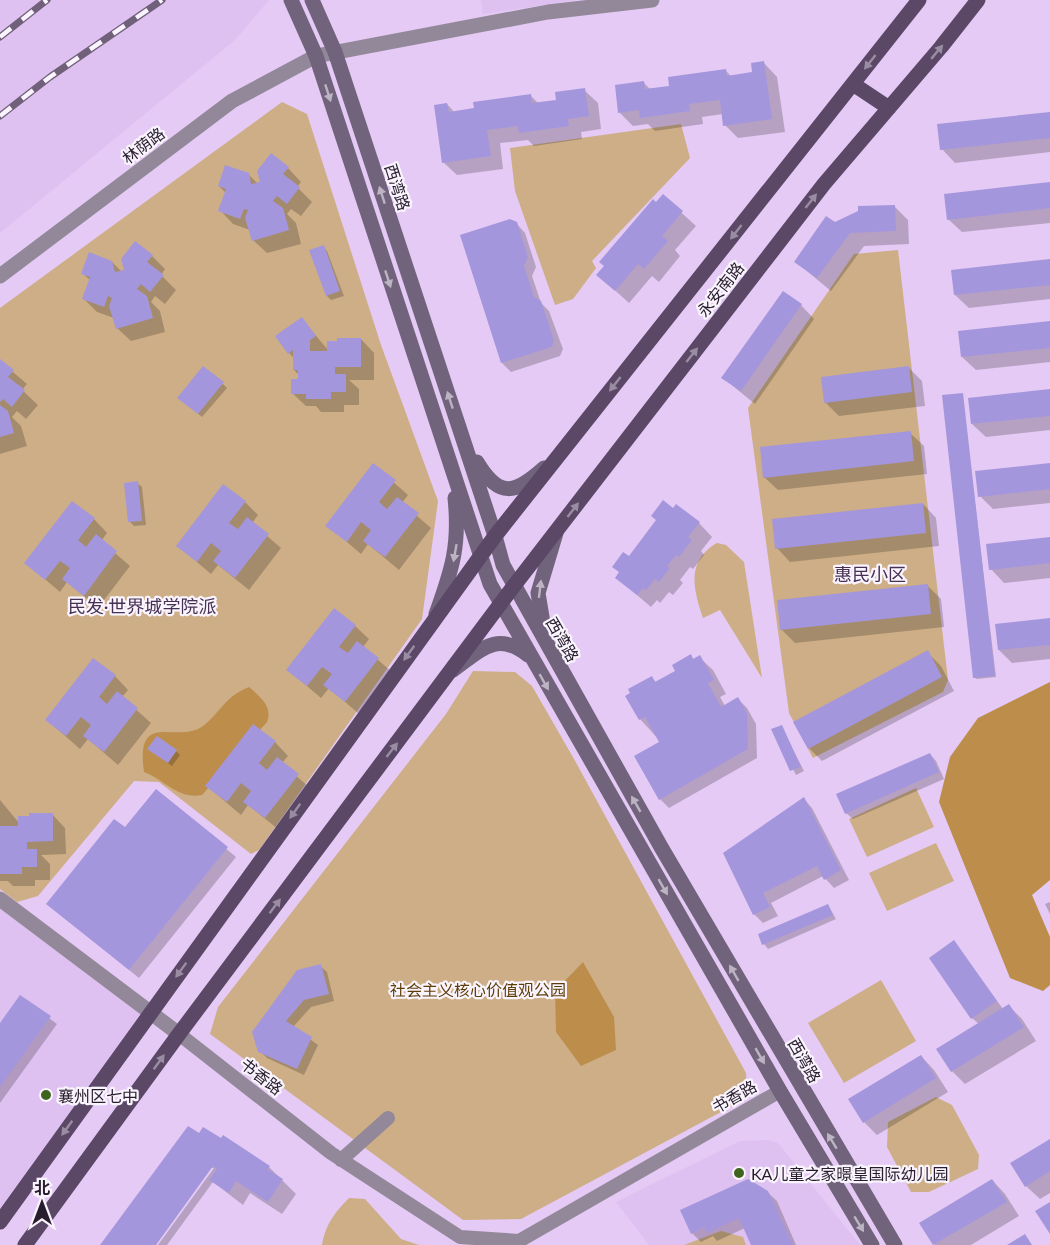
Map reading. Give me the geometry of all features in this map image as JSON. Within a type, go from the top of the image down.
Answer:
[{"type":"main road","points":[[291,0],[316,56],[490,584],[529,656],[780,1091],[872,1245]]},
{"type":"main road","name":"西湾路","points":[[312,0],[335,52],[464,440],[503,565],[513,587],[794,1076],[895,1245]]},
{"type":"main road","name":"永安南路","points":[[0,1221],[495,536],[919,0]]},
{"type":"main road","name":"永安南路","points":[[25,1245],[179,1034],[501,607],[513,587],[824,184],[978,0]]},
{"type":"main road","points":[[853,84],[889,108]]},
{"type":"main road","points":[[464,440],[493,485],[508,490],[525,485],[561,452]]},
{"type":"main road","points":[[433,621],[455,557],[458,530],[452,474]]},
{"type":"main road","points":[[547,647],[538,593],[557,531]]},
{"type":"main road","points":[[453,670],[489,644],[502,642],[517,647],[529,656]]},
{"type":"street","name":"林荫路","points":[[0,276],[232,101],[316,56],[548,12],[652,0]]},
{"type":"street","name":"书香路","points":[[0,899],[341,1160],[460,1237],[523,1243],[780,1091]]},
{"type":"street","points":[[341,1160],[388,1118]]},
{"type":"shaded area","points":[[0,0],[269,0],[235,40],[0,233]]},
{"type":"shaded area","points":[[481,0],[577,0],[483,14]]},
{"type":"shaded area","points":[[1050,682],[1050,880],[1032,895],[1050,937],[1050,985],[1043,991],[1010,978],[939,802],[950,757],[978,718]]},
{"type":"shaded area","points":[[249,687],[267,707],[267,722],[202,795],[186,795],[144,772],[143,752],[146,740],[152,734],[193,731],[203,726],[234,695]]},
{"type":"shaded area","name":"襄州区七中","points":[[0,899],[150,1013],[0,1222]]},
{"type":"shaded area","points":[[583,962],[614,1017],[616,1050],[581,1066],[556,1032],[555,991]]},
{"type":"shaded area","name":"KA儿童之家暻皇国际幼儿园","points":[[768,1140],[778,1143],[860,1245],[649,1245],[616,1202],[740,1141]]},
{"type":"green space","points":[[282,102],[307,114],[381,345],[438,501],[422,619],[259,850],[251,854],[159,782],[134,781],[38,896],[17,902],[0,889],[0,308]]},
{"type":"green space","points":[[681,124],[690,158],[592,261],[596,268],[573,299],[555,305],[515,191],[510,148]]},
{"type":"green space","points":[[898,250],[948,680],[943,692],[813,758],[789,713],[748,408],[854,254]]},
{"type":"green space","points":[[717,543],[726,545],[744,562],[762,678],[720,610],[703,618],[695,586],[696,567],[707,550]]},
{"type":"green space","name":"社会主义核心价值观公园","points":[[473,671],[515,672],[532,686],[746,1073],[747,1098],[521,1219],[463,1220],[210,1034],[218,1007],[446,714]]},
{"type":"green space","points":[[916,788],[934,827],[867,857],[849,819]]},
{"type":"green space","points":[[936,843],[954,881],[887,911],[869,873]]},
{"type":"green space","points":[[881,980],[916,1041],[844,1083],[808,1023]]},
{"type":"green space","points":[[936,1097],[952,1105],[979,1155],[978,1169],[929,1192],[911,1192],[887,1147],[888,1122]]},
{"type":"green space","points":[[349,1198],[365,1199],[401,1239],[419,1245],[322,1245],[331,1219]]},
{"type":"green space","points":[[721,1231],[743,1237],[746,1245],[684,1245]]},
{"type":"building","points":[[764,61],[772,119],[723,126],[720,100],[689,104],[690,111],[640,118],[639,110],[618,113],[615,85],[644,81],[645,89],[669,86],[668,77],[726,69],[727,76],[752,72],[751,63]]},
{"type":"building","points":[[585,88],[589,116],[568,119],[569,126],[519,133],[518,126],[487,130],[491,156],[442,163],[434,105],[447,103],[449,112],[474,108],[473,102],[531,94],[532,103],[556,100],[555,92]]},
{"type":"building","points":[[1050,112],[1050,138],[940,150],[937,124]]},
{"type":"building","points":[[271,153],[289,167],[283,174],[300,187],[287,204],[277,196],[273,201],[283,208],[289,230],[252,241],[245,218],[248,210],[244,209],[240,219],[218,211],[226,189],[218,186],[225,165],[249,173],[251,184],[260,182],[257,171]]},
{"type":"building","points":[[1050,182],[1050,208],[947,220],[944,194]]},
{"type":"building","points":[[663,194],[683,211],[662,236],[668,241],[644,269],[638,264],[615,291],[596,275],[604,266],[599,262],[653,199],[656,202]]},
{"type":"building","points":[[895,205],[896,231],[850,233],[817,278],[794,262],[826,216],[835,222],[858,211],[858,206]]},
{"type":"building","points":[[510,219],[517,222],[528,257],[524,266],[534,297],[541,301],[554,340],[552,347],[501,363],[460,235]]},
{"type":"building","points":[[135,241],[153,255],[147,262],[164,275],[150,292],[141,284],[137,289],[147,296],[153,318],[116,329],[109,306],[112,298],[108,296],[104,307],[82,299],[90,277],[81,274],[89,252],[112,261],[115,272],[124,270],[121,259]]},
{"type":"building","points":[[324,245],[340,291],[326,296],[309,250]]},
{"type":"building","points":[[1050,259],[1050,285],[954,295],[951,270]]},
{"type":"building","points":[[783,291],[802,304],[741,391],[721,378]]},
{"type":"building","points":[[302,317],[316,336],[310,340],[310,351],[327,351],[327,341],[337,341],[337,338],[361,338],[361,367],[335,367],[335,374],[346,374],[346,392],[331,392],[331,399],[306,399],[306,394],[291,394],[291,379],[298,379],[298,370],[293,370],[293,350],[288,354],[275,336]]},
{"type":"building","points":[[1050,321],[1050,348],[961,357],[958,331]]},
{"type":"building","points":[[0,359],[14,370],[8,377],[25,390],[12,407],[3,399],[0,402]]},
{"type":"building","points":[[203,366],[224,382],[198,414],[177,398]]},
{"type":"building","points":[[909,366],[912,392],[824,403],[821,377]]},
{"type":"building","points":[[1050,389],[1050,416],[971,424],[968,398]]},
{"type":"building","points":[[963,393],[995,676],[973,678],[942,395]]},
{"type":"building","points":[[0,405],[8,411],[14,433],[0,437]]},
{"type":"building","points":[[911,431],[914,461],[763,478],[760,447]]},
{"type":"building","points":[[373,463],[396,480],[379,502],[387,509],[397,497],[419,513],[385,557],[363,541],[371,530],[361,522],[347,542],[325,526]]},
{"type":"building","points":[[1050,463],[1050,489],[978,497],[975,471]]},
{"type":"building","points":[[138,481],[142,521],[128,522],[124,483]]},
{"type":"building","points":[[223,484],[246,501],[229,523],[238,529],[247,517],[269,534],[235,578],[213,561],[221,551],[211,543],[197,562],[176,546]]},
{"type":"building","points":[[663,500],[673,508],[676,504],[700,522],[688,537],[692,540],[679,557],[676,555],[667,566],[670,568],[659,582],[655,579],[646,590],[643,588],[637,595],[615,578],[619,572],[612,567],[623,552],[629,556],[656,520],[651,516]]},
{"type":"building","points":[[72,501],[95,518],[78,540],[86,547],[96,534],[117,551],[84,596],[62,579],[70,568],[60,561],[45,580],[24,563]]},
{"type":"building","points":[[923,503],[926,533],[775,549],[772,519]]},
{"type":"building","points":[[1050,537],[1050,563],[989,570],[986,544]]},
{"type":"building","points":[[928,584],[931,614],[780,630],[777,600]]},
{"type":"building","points":[[334,608],[356,625],[339,647],[348,653],[357,641],[379,658],[345,702],[323,685],[332,674],[322,667],[307,686],[286,670]]},
{"type":"building","points":[[1050,618],[1050,645],[998,650],[995,624]]},
{"type":"building","points":[[928,650],[942,677],[808,749],[793,722]]},
{"type":"building","points":[[691,654],[693,659],[700,655],[714,680],[708,683],[721,707],[738,697],[747,713],[748,749],[659,800],[634,756],[659,742],[645,717],[639,720],[625,696],[630,693],[628,689],[652,676],[655,682],[675,671],[672,665]]},
{"type":"building","points":[[93,658],[116,675],[99,697],[107,704],[117,691],[138,708],[104,752],[83,736],[91,725],[81,717],[66,736],[45,720]]},
{"type":"building","points":[[253,724],[276,741],[259,763],[267,770],[277,757],[299,774],[265,818],[243,802],[251,791],[241,783],[227,802],[205,786]]},
{"type":"building","points":[[782,725],[801,767],[790,771],[771,729]]},
{"type":"building","points":[[157,736],[177,750],[168,763],[147,749]]},
{"type":"building","points":[[930,753],[939,772],[845,814],[836,794]]},
{"type":"building","points":[[156,789],[228,847],[129,970],[46,904],[114,819],[125,827]]},
{"type":"building","points":[[804,797],[841,870],[824,880],[817,866],[763,893],[770,907],[753,915],[723,853]]},
{"type":"building","points":[[29,813],[53,813],[53,841],[27,842],[27,849],[37,849],[37,867],[22,867],[22,874],[0,874],[0,826],[18,826],[18,816],[29,816]]},
{"type":"building","points":[[828,904],[833,915],[762,945],[758,934]]},
{"type":"building","points":[[954,940],[997,1001],[971,1019],[929,958]]},
{"type":"building","points":[[321,964],[329,994],[304,1000],[286,1021],[312,1037],[297,1069],[258,1052],[252,1032],[297,970]]},
{"type":"building","points":[[20,995],[51,1016],[0,1087],[0,1023]]},
{"type":"building","points":[[1009,1004],[1024,1027],[951,1072],[936,1049]]},
{"type":"building","points":[[921,1055],[936,1078],[863,1123],[848,1099]]},
{"type":"building","points":[[188,1126],[199,1133],[203,1127],[221,1138],[223,1135],[270,1166],[267,1169],[283,1179],[268,1202],[236,1181],[229,1193],[209,1180],[217,1169],[213,1166],[156,1245],[100,1245]]},
{"type":"building","points":[[1050,1139],[1050,1171],[1025,1187],[1010,1163]]},
{"type":"building","points":[[748,1179],[768,1191],[793,1245],[751,1245],[739,1218],[707,1233],[704,1227],[691,1234],[680,1210]]},
{"type":"building","points":[[992,1179],[1007,1202],[933,1245],[919,1223]]},
{"type":"building","points":[[1050,1202],[1050,1234],[1035,1211]]},
{"type":"building","points":[[1025,1234],[1032,1245],[1007,1245]]},
{"type":"railway","points":[[0,37],[47,0]]},
{"type":"railway","points":[[0,116],[50,77],[162,0]]},
{"type":"place","name":"襄州区七中","points":[[46,1095]]},
{"type":"place","name":"KA儿童之家暻皇国际幼儿园","points":[[739,1173]]},
{"type":"district","name":"惠民小区","points":[[870,574]]},
{"type":"district","name":"民发·世界城学院派","points":[[142,606]]}]
